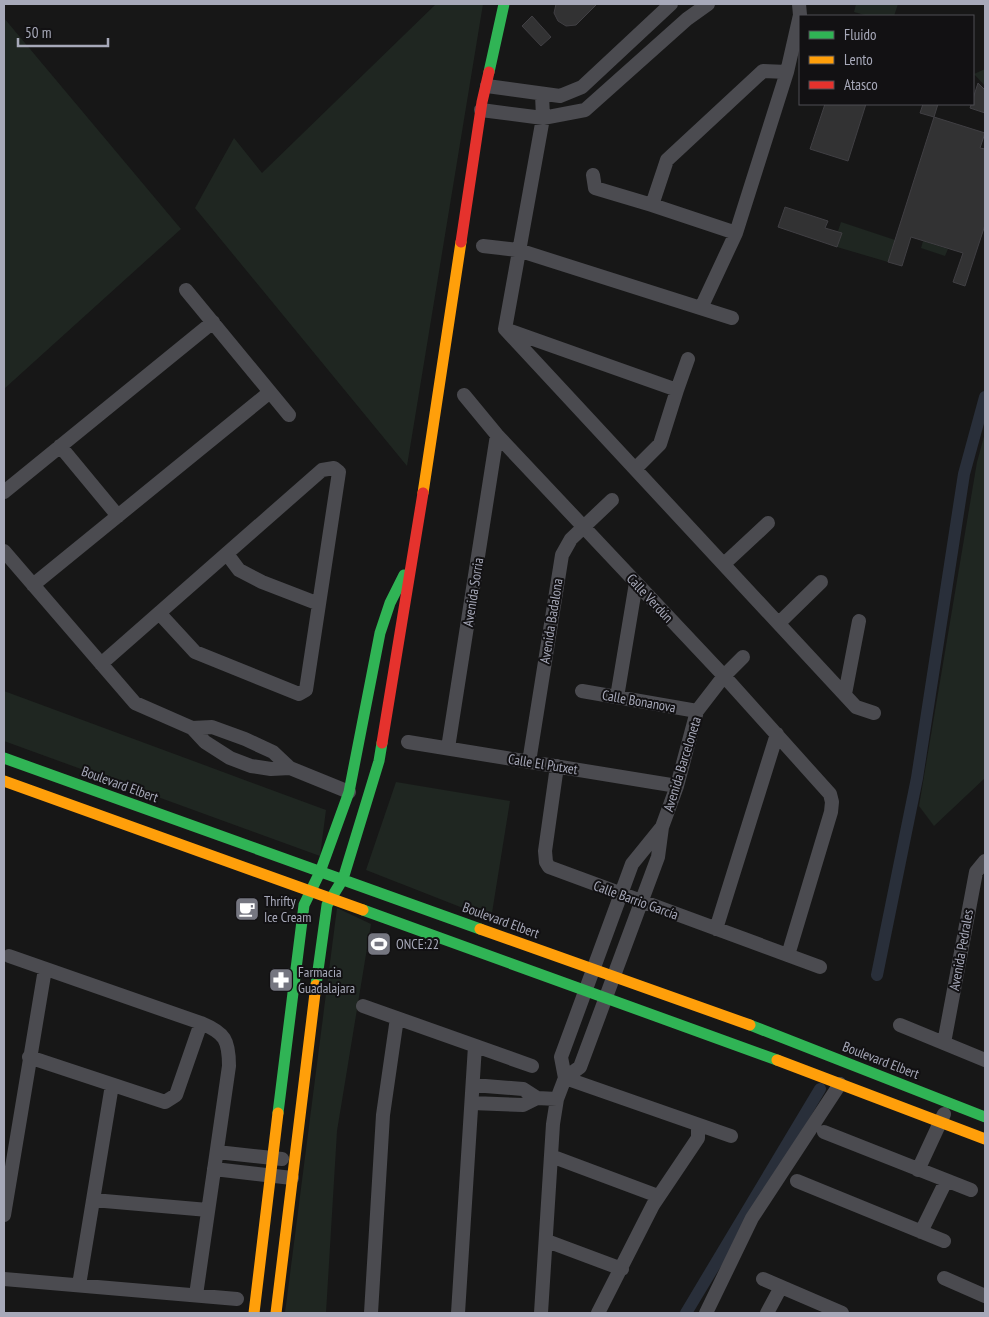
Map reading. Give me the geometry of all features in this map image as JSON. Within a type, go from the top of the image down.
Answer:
[{"type":"street","points":[[276,1313],[325,914],[330,899],[343,879],[379,761],[406,608],[481,110],[504,4]]},
{"type":"street","points":[[487,86],[560,96],[582,87],[671,4]]},
{"type":"street","points":[[481,110],[543,118],[585,110],[687,19],[708,4]]},
{"type":"street","points":[[701,308],[736,234],[787,72],[799,20]]},
{"type":"street","points":[[652,205],[667,160],[680,146],[762,71],[787,72]]},
{"type":"street","points":[[505,329],[543,118],[542,94]]},
{"type":"street","points":[[593,175],[595,188],[652,205],[736,234]]},
{"type":"street","points":[[483,246],[518,250],[732,318]]},
{"type":"street","points":[[186,290],[289,415]]},
{"type":"street","points":[[4,492],[212,322]]},
{"type":"street","points":[[505,329],[677,390]]},
{"type":"street","points":[[505,329],[856,707],[874,713]]},
{"type":"street","points":[[635,469],[660,444],[688,359]]},
{"type":"street","points":[[33,585],[270,392]]},
{"type":"street","name":"Calle Verdún","points":[[464,396],[497,435],[724,676],[826,789],[832,802],[788,955]]},
{"type":"street","name":"Avenida Sorria","points":[[448,748],[497,435]]},
{"type":"street","points":[[60,446],[118,516]]},
{"type":"street","points":[[101,664],[322,470],[334,468],[339,472],[306,690],[299,694],[196,652],[160,614]]},
{"type":"street","name":"Avenida Badalona","points":[[529,762],[562,555],[571,539],[612,500]]},
{"type":"street","points":[[724,564],[768,523]]},
{"type":"street","points":[[4,551],[135,703],[192,728],[205,742],[230,758],[252,766],[271,769],[290,768]]},
{"type":"street","points":[[227,554],[239,570],[262,582],[319,604]]},
{"type":"street","points":[[254,1313],[275,1158],[304,905],[309,891],[320,872],[349,792],[373,663],[390,603],[412,559]]},
{"type":"street","points":[[778,623],[822,582]]},
{"type":"street","points":[[617,697],[636,583]]},
{"type":"street","points":[[390,603],[400,600],[406,608]]},
{"type":"street","points":[[845,694],[859,621]]},
{"type":"street","name":"Avenida Barceloneta","points":[[662,827],[632,864],[561,1057],[565,1078],[580,1067],[658,857],[662,827],[677,786],[697,711],[724,676],[743,657]]},
{"type":"street","name":"Calle Bonanova","points":[[582,691],[697,711]]},
{"type":"street","points":[[192,728],[212,727],[246,739],[273,752],[290,768],[349,792]]},
{"type":"street","points":[[716,929],[777,734]]},
{"type":"street","name":"Calle El Putxet","points":[[408,742],[677,786]]},
{"type":"street","name":"Boulevard Elbert","points":[[4,758],[613,978],[791,1040],[985,1117]]},
{"type":"street","name":"Calle Barrio García","points":[[557,766],[545,851],[546,862],[553,870],[820,967]]},
{"type":"street","points":[[4,781],[840,1084],[941,1121],[985,1140]]},
{"type":"street","name":"Avenida Pedrales","points":[[944,1043],[976,872],[985,860]]},
{"type":"street","points":[[9,956],[201,1023],[222,1033],[229,1052],[229,1066],[196,1295]]},
{"type":"street","points":[[4,1215],[45,969]]},
{"type":"street","points":[[363,1006],[532,1066]]},
{"type":"street","points":[[371,1313],[383,1115],[397,1018]]},
{"type":"street","points":[[29,1057],[159,1102],[170,1101],[176,1095],[201,1023]]},
{"type":"street","points":[[900,1025],[985,1060]]},
{"type":"street","points":[[458,1313],[475,1046]]},
{"type":"street","points":[[542,1313],[551,1156],[557,1099],[565,1078],[731,1136]]},
{"type":"street","points":[[706,1313],[752,1218],[840,1084]]},
{"type":"street","points":[[79,1286],[112,1085]]},
{"type":"street","points":[[473,1085],[522,1089],[537,1098],[557,1099]]},
{"type":"street","points":[[472,1103],[523,1105],[537,1098]]},
{"type":"street","points":[[918,1170],[949,1102]]},
{"type":"street","points":[[598,1313],[658,1196],[698,1138],[698,1125]]},
{"type":"street","points":[[824,1132],[971,1190]]},
{"type":"street","points":[[217,1152],[295,1160]]},
{"type":"street","points":[[551,1156],[658,1196]]},
{"type":"street","points":[[214,1169],[292,1178]]},
{"type":"street","points":[[797,1181],[944,1241]]},
{"type":"street","points":[[922,1232],[946,1181]]},
{"type":"street","points":[[93,1200],[208,1210]]},
{"type":"street","points":[[547,1241],[622,1269]]},
{"type":"street","points":[[944,1278],[985,1296]]},
{"type":"street","points":[[4,1279],[237,1299]]},
{"type":"street","points":[[763,1279],[842,1313]]},
{"type":"street","points":[[766,1313],[781,1287]]},
{"type":"shaded area","points":[[436,4],[483,4],[407,466],[195,208],[234,138],[262,173]]},
{"type":"shaded area","points":[[856,4],[898,4],[894,15],[864,15],[854,12]]},
{"type":"shaded area","points":[[4,18],[181,229],[4,389]]},
{"type":"shaded area","points":[[985,69],[985,86],[974,74]]},
{"type":"shaded area","points":[[841,222],[895,240],[888,262],[837,247],[842,233],[838,231]]},
{"type":"shaded area","points":[[923,241],[948,249],[945,256],[921,248]]},
{"type":"shaded area","points":[[985,433],[985,778],[934,826],[919,806],[977,462]]},
{"type":"shaded area","points":[[4,691],[326,810],[320,856],[4,741]]},
{"type":"shaded area","points":[[396,782],[510,801],[491,919],[366,870]]},
{"type":"shaded area","points":[[337,908],[371,924],[337,1131],[326,1313],[285,1313]]},
{"type":"building","points":[[556,4],[597,4],[576,25],[566,26],[558,21],[554,13]]},
{"type":"building","points":[[532,16],[551,37],[541,46],[522,26]]},
{"type":"building","points":[[978,83],[985,90],[985,113],[970,108],[971,105],[974,105],[974,96]]},
{"type":"building","points":[[825,105],[866,105],[848,161],[810,149]]},
{"type":"building","points":[[923,105],[938,105],[934,117],[920,113]]},
{"type":"building","points":[[934,117],[985,133],[980,148],[985,149],[985,225],[965,286],[953,282],[963,253],[911,237],[902,266],[888,262]]},
{"type":"building","points":[[785,207],[828,221],[825,228],[842,233],[837,247],[778,227]]},
{"type":"waterway","points":[[877,975],[917,778],[964,474],[985,397]]},
{"type":"waterway","points":[[686,1313],[820,1089]]},
{"type":"traffic: fast","points":[[489,72],[504,4]]},
{"type":"traffic: fast","points":[[278,1113],[304,905],[320,872],[349,792],[380,633],[390,603],[404,575]]},
{"type":"traffic: fast","points":[[316,985],[327,905],[343,879],[379,761],[382,743]]},
{"type":"traffic: fast","points":[[4,758],[480,929]]},
{"type":"traffic: fast","points":[[363,910],[777,1060]]},
{"type":"traffic: fast","points":[[750,1025],[985,1117]]},
{"type":"traffic: slow","points":[[423,493],[461,242]]},
{"type":"traffic: slow","points":[[4,781],[363,910]]},
{"type":"traffic: slow","points":[[480,929],[750,1025]]},
{"type":"traffic: slow","points":[[276,1313],[316,985]]},
{"type":"traffic: slow","points":[[777,1060],[985,1139]]},
{"type":"traffic: slow","points":[[254,1313],[278,1113]]},
{"type":"traffic: jam","points":[[461,242],[482,102],[489,72]]},
{"type":"traffic: jam","points":[[382,743],[423,493]]},
{"type":"place","name":"Thrifty Ice Cream","points":[[247,909]]},
{"type":"place","name":"ONCE:22","points":[[379,944]]},
{"type":"place","name":"Farmacia Guadalajara","points":[[281,980]]}]
